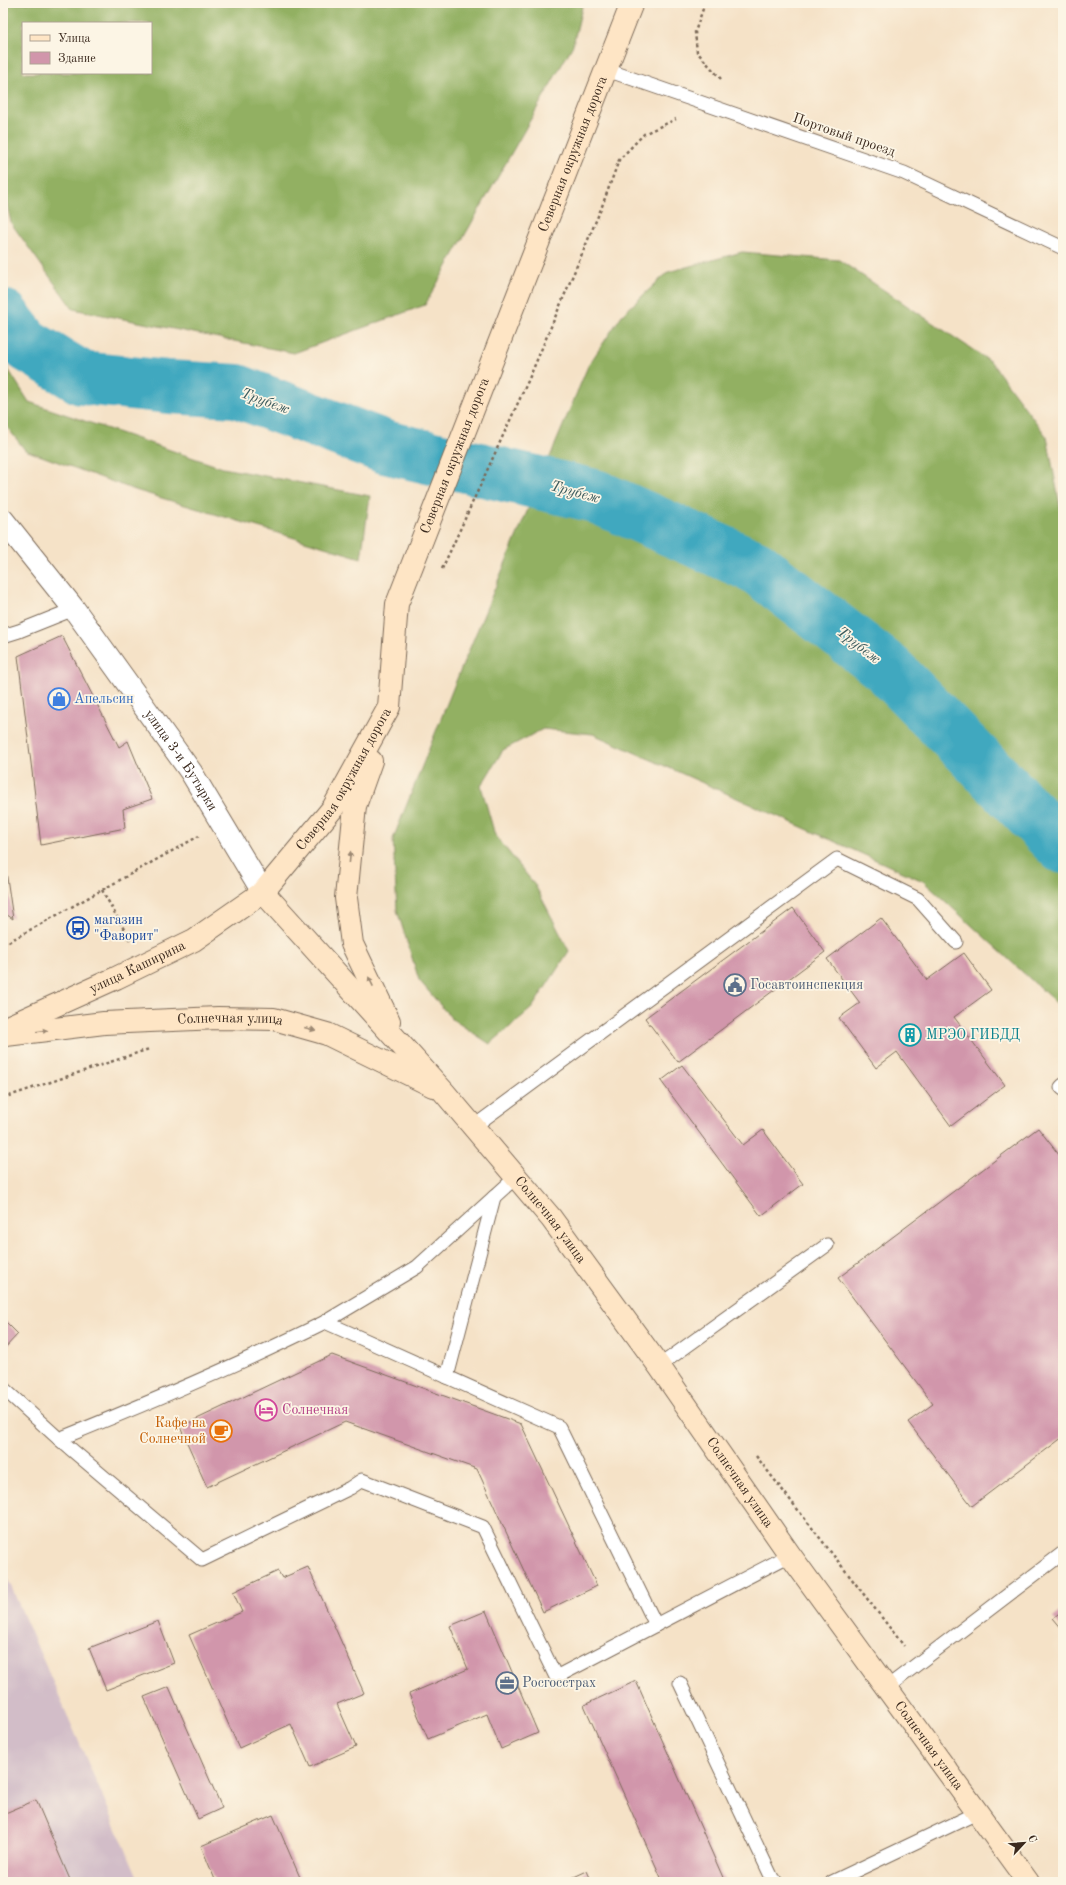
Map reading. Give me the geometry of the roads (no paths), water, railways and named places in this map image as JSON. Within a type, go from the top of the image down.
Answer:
[{"type":"main road","name":"Северная окружная дорога","points":[[263,892],[333,808],[389,707],[397,604],[506,322],[632,5]]},
{"type":"main road","points":[[389,707],[355,806],[346,898],[352,944],[400,1043]]},
{"type":"main road","name":"улица Каширина","points":[[3,1029],[116,978],[194,940],[263,892]]},
{"type":"main road","name":"Солнечная улица","points":[[263,892],[443,1091],[551,1218],[659,1366],[790,1555],[1028,1882]]},
{"type":"main road","name":"Солнечная улица","points":[[3,1035],[104,1023],[218,1018],[274,1019],[327,1034],[443,1091]]},
{"type":"street","name":"улица 3-и Бутырки","points":[[4,524],[74,608],[191,772],[263,892]]},
{"type":"lane","name":"Портовый проезд","points":[[607,70],[904,172],[1063,248]]},
{"type":"lane","points":[[3,636],[74,608]]},
{"type":"lane","points":[[473,1127],[837,859],[918,899],[956,942]]},
{"type":"lane","points":[[1063,1085],[1061,1086],[1063,1089]]},
{"type":"lane","points":[[59,1439],[193,1383],[268,1350],[325,1322],[417,1268],[516,1177]]},
{"type":"lane","points":[[447,1377],[494,1197]]},
{"type":"lane","points":[[659,1366],[827,1245]]},
{"type":"lane","points":[[325,1322],[559,1427],[656,1625]]},
{"type":"lane","points":[[3,1388],[59,1439],[202,1560],[350,1488],[362,1480],[482,1527],[556,1677],[790,1555]]},
{"type":"lane","points":[[886,1688],[1063,1553]]},
{"type":"lane","points":[[680,1683],[773,1880],[777,1882]]},
{"type":"lane","points":[[832,1882],[977,1813]]},
{"type":"waterway","name":"Трубеж","points":[[3,316],[25,344],[82,378],[169,387],[237,391],[385,447],[595,496],[756,567],[888,669],[1063,847]]},
{"type":"place","name":"Апельсин","points":[[59,699]]},
{"type":"place","name":"магазин \"Фаворит\"","points":[[78,928]]},
{"type":"place","name":"Госавтоинспекция","points":[[735,985]]},
{"type":"place","name":"МРЭО ГИБДД","points":[[910,1035]]},
{"type":"place","name":"Солнечная","points":[[266,1410]]},
{"type":"place","name":"Кафе на Солнечной","points":[[221,1431]]},
{"type":"place","name":"Росгосстрах","points":[[507,1683]]}]
